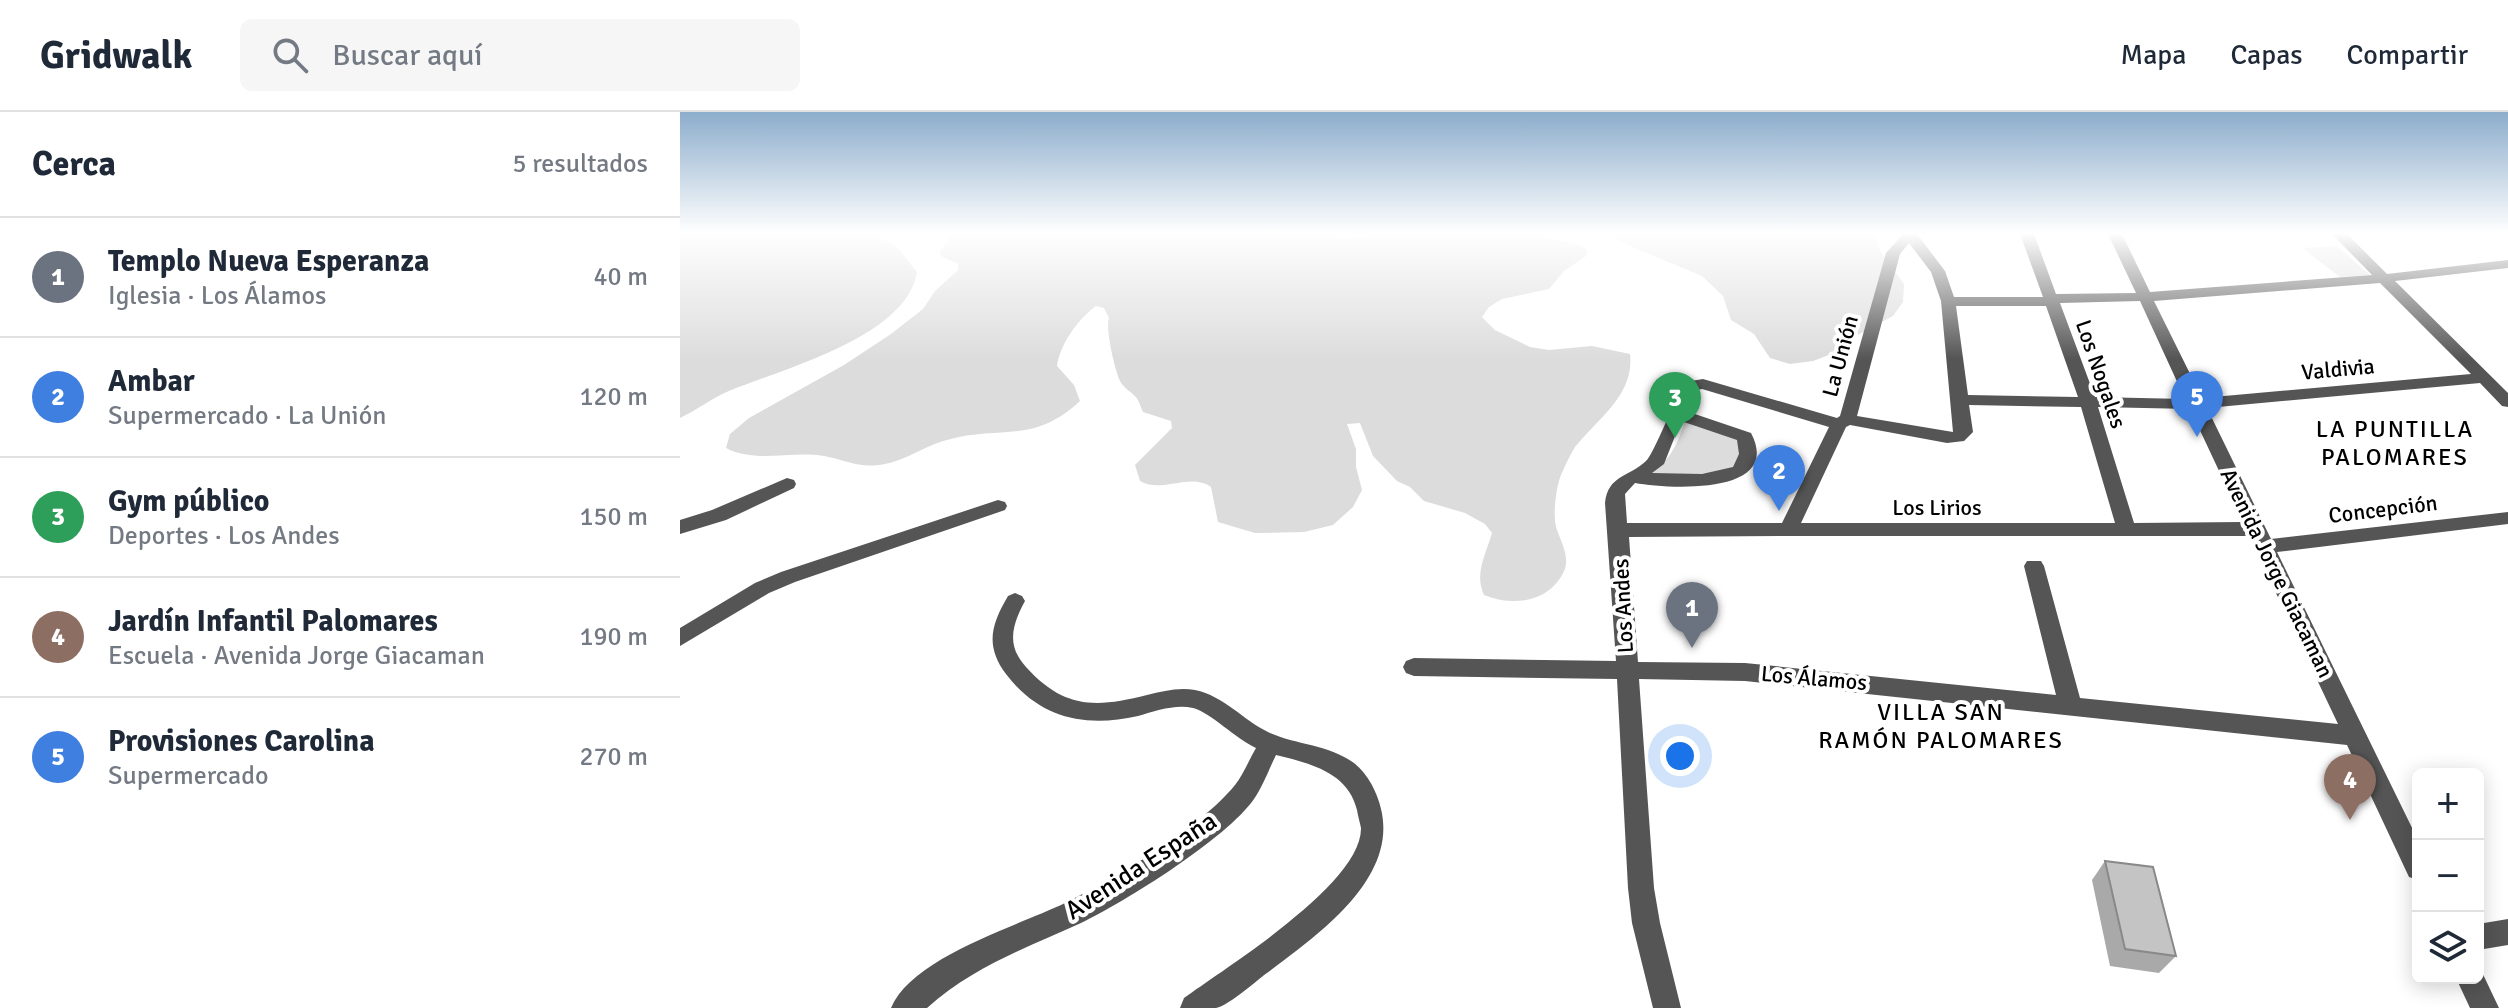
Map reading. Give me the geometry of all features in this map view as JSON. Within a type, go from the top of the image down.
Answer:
[{"type":"street","name":"La Unión","points":[[1788,531],[1843,422],[1886,276]]},
{"type":"street","points":[[1843,422],[1958,437],[1964,432],[1948,301],[1940,276]]},
{"type":"street","name":"Los Nogales","points":[[2043,276],[2089,404],[2127,530]]},
{"type":"street","name":"Avenida Jorge Giacaman","points":[[2135,276],[2412,855]]},
{"type":"street","points":[[2383,276],[2508,402]]},
{"type":"street","points":[[1948,301],[2146,299],[2412,276]]},
{"type":"street","name":"Valdivia","points":[[1960,400],[2196,404],[2484,378]]},
{"type":"street","name":"Los Andes","points":[[1667,1008],[1646,923],[1641,888],[1619,530],[1612,502],[1614,489],[1655,464],[1691,386],[1703,384],[1843,422]]},
{"type":"street","points":[[1632,476],[1656,482],[1723,476],[1741,471],[1748,454],[1745,437],[1676,413]]},
{"type":"street","points":[[680,527],[719,515],[787,484]]},
{"type":"street","points":[[680,638],[762,588],[788,577],[998,506]]},
{"type":"street","name":"Concepción","points":[[2260,538],[2508,518]]},
{"type":"street","name":"Los Lirios","points":[[1619,530],[2127,530],[2260,538]]},
{"type":"street","points":[[2034,566],[2070,705]]},
{"type":"street","points":[[1015,601],[999,636],[1004,654],[1032,689],[1054,706],[1089,714],[1111,713],[1165,699],[1191,698],[1210,703],[1240,729],[1270,744],[1320,757],[1354,778],[1370,807],[1373,833],[1359,871],[1332,903],[1269,955],[1194,1008]]},
{"type":"street","name":"Los Álamos","points":[[1414,667],[1745,672],[2355,736]]},
{"type":"street","name":"Avenida España","points":[[905,1008],[945,973],[976,955],[1075,912],[1159,862],[1223,815],[1245,791],[1270,744]]},
{"type":"street","points":[[2484,936],[2508,932]]},
{"type":"street","points":[[2473,984],[2485,1008]]},
{"type":"shaded area","points":[[680,276],[916,276],[908,295],[891,315],[867,332],[809,361],[723,394],[680,418]]},
{"type":"shaded area","points":[[952,276],[1560,276],[1549,289],[1502,299],[1489,307],[1482,317],[1495,330],[1530,347],[1549,350],[1592,346],[1630,354],[1630,369],[1620,394],[1575,447],[1559,480],[1555,518],[1566,556],[1563,574],[1543,594],[1513,601],[1484,595],[1481,587],[1484,556],[1492,533],[1485,524],[1465,513],[1424,501],[1410,487],[1397,481],[1373,456],[1360,423],[1347,424],[1356,449],[1356,467],[1362,490],[1353,507],[1333,525],[1304,532],[1255,533],[1218,522],[1211,487],[1203,483],[1157,485],[1140,481],[1135,465],[1172,428],[1171,421],[1143,412],[1136,398],[1122,384],[1111,350],[1109,318],[1104,308],[1096,306],[1071,333],[1057,366],[1074,385],[1080,401],[1047,424],[1031,429],[947,440],[896,461],[871,466],[831,457],[750,455],[726,448],[730,434],[749,418],[844,365],[891,334],[923,309],[935,291]]},
{"type":"shaded area","points":[[1702,276],[1898,276],[1904,284],[1903,302],[1893,316],[1843,343],[1834,353],[1813,361],[1790,364],[1770,358],[1754,334],[1731,320],[1723,296]]},
{"type":"shaded area","points":[[1686,418],[1742,436],[1743,449],[1734,467],[1717,474],[1648,474],[1663,463],[1673,450]]},
{"type":"building","points":[[2105,861],[2153,867],[2176,956],[2125,949]]},
{"type":"place","name":"Provisiones Carolina","points":[[2197,437]]},
{"type":"place","name":"Gym público","points":[[1675,438]]},
{"type":"place","name":"Ambar","points":[[1779,511]]},
{"type":"place","name":"Templo Nueva Esperanza","points":[[1692,648]]},
{"type":"place","name":"Jardín Infantil Palomares","points":[[2350,820]]},
{"type":"district","name":"LA PUNTILLA PALOMARES","points":[[2395,443]]},
{"type":"district","name":"VILLA SAN RAMÓN PALOMARES","points":[[1941,726]]}]
